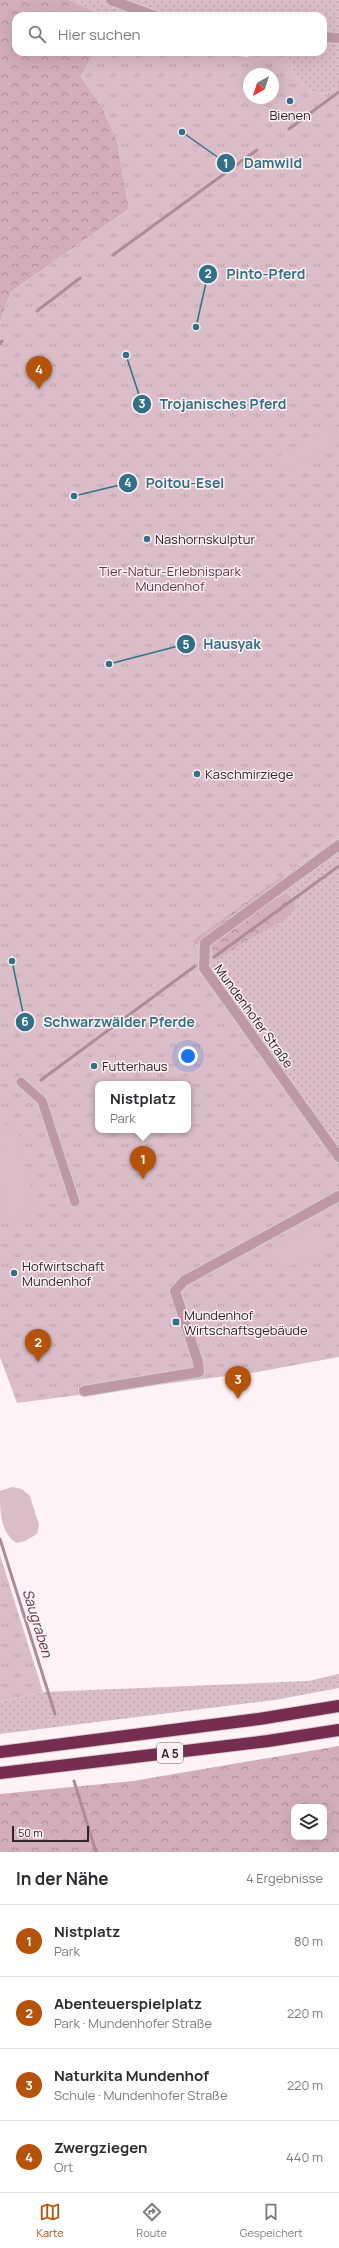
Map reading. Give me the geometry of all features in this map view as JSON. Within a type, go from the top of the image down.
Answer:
[{"type":"highway","name":"A 5","points":[[0,1752],[259,1719],[339,1706]]},
{"type":"highway","name":"A 5","points":[[0,1773],[268,1741],[339,1730]]},
{"type":"street","points":[[111,0],[144,12]]},
{"type":"street","points":[[327,37],[339,38]]},
{"type":"street","name":"Mundenhofer Straße","points":[[339,845],[205,943],[203,956],[204,968],[339,1156]]},
{"type":"street","points":[[21,1082],[42,1101],[75,1202]]},
{"type":"street","points":[[84,1391],[199,1372],[198,1362],[175,1291],[184,1281],[339,1196]]},
{"type":"green space","points":[[0,0],[69,0],[95,12],[12,12],[12,56],[92,56],[81,77],[102,107],[117,140],[129,209],[11,292],[0,322]]},
{"type":"green space","points":[[69,0],[339,0],[339,84],[326,93],[318,94],[311,91],[305,87],[295,74],[287,56],[327,56],[327,12],[95,12]]},
{"type":"green space","name":"Tier-Natur-Erlebnispark Mundenhof","points":[[92,56],[287,56],[295,74],[305,87],[311,91],[318,94],[326,93],[339,84],[339,836],[192,941],[339,1148],[339,1357],[257,1372],[17,1403],[0,1357],[0,322],[11,292],[129,209],[117,140],[102,107],[81,77]]},
{"type":"green space","points":[[331,426],[338,441],[285,472],[275,458]]},
{"type":"green space","points":[[339,836],[339,1148],[192,941]]},
{"type":"green space","points":[[280,873],[284,878],[265,894],[269,901],[287,893],[296,907],[286,919],[248,940],[217,960],[210,944],[187,944]]},
{"type":"green space","points":[[1,1124],[12,1128],[19,1137],[33,1203],[27,1214],[8,1221],[0,1199],[0,1193],[3,1192],[0,1185]]},
{"type":"green space","points":[[310,1229],[317,1229],[321,1233],[325,1251],[321,1256],[281,1269],[275,1267],[269,1252],[275,1246]]},
{"type":"green space","points":[[12,1487],[22,1489],[30,1496],[39,1525],[37,1534],[25,1541],[16,1543],[4,1527],[0,1506],[0,1491]]},
{"type":"green space","points":[[0,1555],[43,1692],[0,1702]]},
{"type":"green space","points":[[339,1674],[339,1688],[275,1700],[0,1734],[0,1702],[43,1692],[308,1681]]},
{"type":"green space","points":[[339,1746],[339,1852],[0,1852],[0,1794],[133,1781]]},
{"type":"waterway","points":[[289,129],[339,92]]},
{"type":"waterway","points":[[113,255],[257,150]]},
{"type":"waterway","points":[[37,311],[80,278]]},
{"type":"waterway","points":[[214,957],[339,866]]},
{"type":"waterway","points":[[41,1080],[195,966]]},
{"type":"waterway","name":"Saugraben","points":[[0,1539],[55,1714]]},
{"type":"waterway","name":"Saugraben","points":[[74,1781],[96,1852]]},
{"type":"place","name":"Bienen","points":[[290,101]]},
{"type":"place","name":"Damwild","points":[[182,132]]},
{"type":"place","name":"Pinto-Pferd","points":[[196,327]]},
{"type":"place","name":"Trojanisches Pferd","points":[[126,355]]},
{"type":"place","name":"Zwergziegen","points":[[39,389]]},
{"type":"place","name":"Poitou-Esel","points":[[74,496]]},
{"type":"place","name":"Nashornskulptur","points":[[147,539]]},
{"type":"place","name":"Hausyak","points":[[109,664]]},
{"type":"place","name":"Kaschmirziege","points":[[197,774]]},
{"type":"place","name":"Schwarzwälder Pferde","points":[[12,961]]},
{"type":"place","name":"Futterhaus","points":[[94,1066]]},
{"type":"place","name":"Nistplatz","points":[[143,1179]]},
{"type":"place","name":"Hofwirtschaft Mundenhof","points":[[14,1273]]},
{"type":"place","name":"Mundenhof Wirtschaftsgebäude","points":[[176,1322]]},
{"type":"place","name":"Abenteuerspielplatz","points":[[38,1362]]},
{"type":"place","name":"Naturkita Mundenhof","points":[[238,1399]]}]
